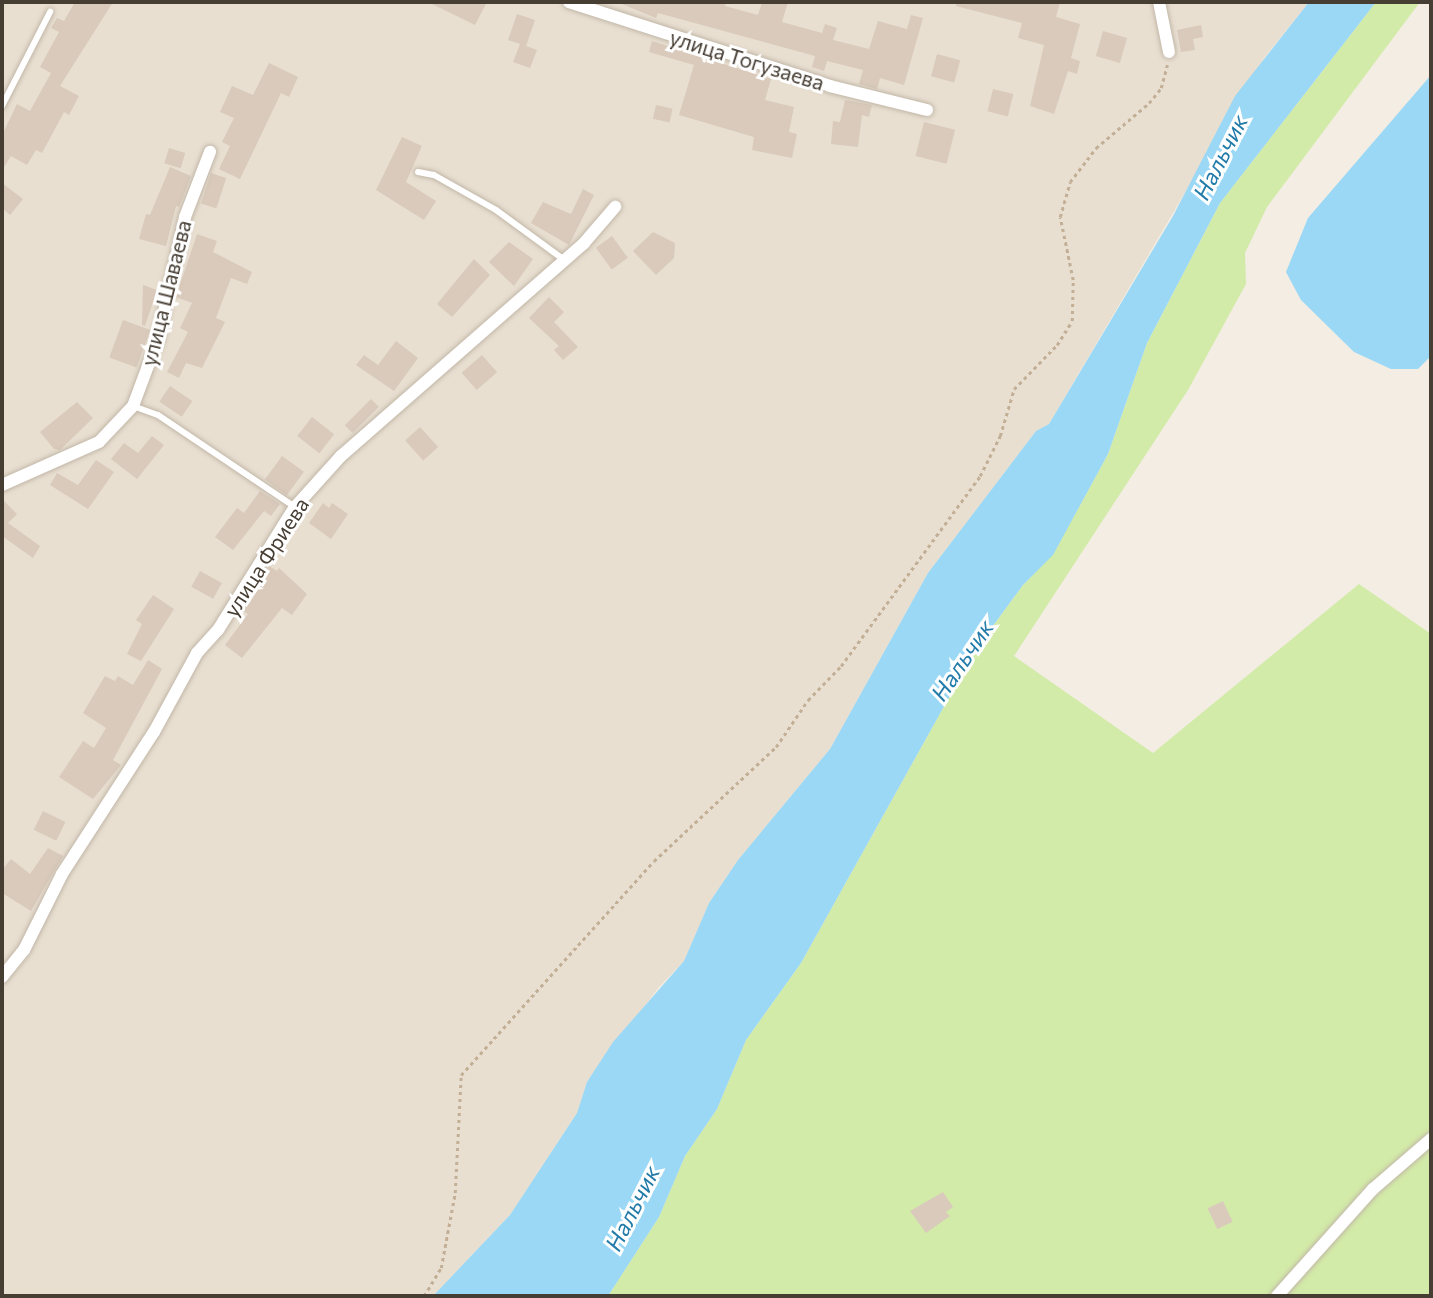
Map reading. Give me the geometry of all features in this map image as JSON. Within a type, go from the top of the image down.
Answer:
[{"type":"street","name":"улица Тогузаева","points":[[569,2],[791,74],[928,110]]},
{"type":"street","points":[[1159,2],[1168,52]]},
{"type":"street","name":"улица Шаваева","points":[[2,485],[99,442],[133,406],[158,339],[185,217],[210,152]]},
{"type":"street","name":"улица Фриева","points":[[4,969],[24,950],[62,874],[154,732],[197,653],[218,630],[295,507],[341,456],[600,227],[615,207]]},
{"type":"street","points":[[1277,1296],[1373,1189],[1431,1139]]},
{"type":"lane","points":[[2,106],[50,12]]},
{"type":"lane","points":[[418,172],[434,174],[496,210],[563,259]]},
{"type":"lane","points":[[133,406],[158,415],[295,507]]},
{"type":"path","points":[[424,1296],[441,1268],[455,1193],[461,1075],[654,861],[776,747],[808,700],[841,666],[979,476],[1000,436],[1014,389],[1057,345],[1072,321],[1073,280],[1060,217],[1070,182],[1096,148],[1149,103],[1166,77],[1168,52]]},
{"type":"shaded area","points":[[2,2],[1309,2],[1264,58],[1049,424],[1036,431],[928,573],[830,749],[738,860],[709,903],[684,961],[659,987],[587,1082],[577,1113],[510,1215],[433,1296],[2,1296]]},
{"type":"green space","points":[[1376,2],[1420,2],[1267,207],[1245,253],[1246,284],[1188,390],[1014,656],[1153,753],[1359,584],[1431,634],[1431,1296],[608,1296],[659,1217],[685,1156],[717,1109],[746,1040],[801,963],[976,649],[1023,585],[1053,554],[1108,454],[1147,343],[1220,203]]},
{"type":"water","name":"Нальчик","points":[[1309,2],[1376,2],[1220,203],[1147,343],[1108,454],[1053,555],[1023,585],[976,649],[801,963],[746,1040],[717,1109],[685,1156],[659,1217],[608,1296],[433,1296],[510,1215],[577,1113],[587,1082],[613,1042],[684,961],[709,903],[738,860],[830,749],[928,573],[1036,431],[1049,424],[1173,216],[1235,96]]},
{"type":"water","points":[[1431,75],[1431,356],[1418,369],[1391,369],[1354,352],[1301,300],[1286,272],[1308,218]]},
{"type":"building","points":[[75,2],[113,2],[60,86],[79,96],[69,115],[64,112],[42,153],[36,150],[27,165],[11,156],[2,170],[2,135],[17,104],[30,111],[51,73],[40,67],[59,32],[51,28],[57,18],[64,21]]},
{"type":"building","points":[[428,2],[487,2],[475,25]]},
{"type":"building","points":[[617,2],[726,2],[725,6],[758,15],[762,2],[788,2],[782,22],[822,33],[825,24],[837,28],[833,40],[869,49],[878,21],[907,29],[911,15],[923,18],[904,85],[880,78],[877,89],[859,84],[863,70],[827,61],[824,71],[812,67],[815,56],[658,13],[656,18]]},
{"type":"building","points":[[957,2],[1060,2],[1056,17],[1080,24],[1071,58],[1080,61],[1077,74],[1068,71],[1054,114],[1030,106],[1044,45],[1018,38],[1022,23],[956,6]]},
{"type":"building","points":[[517,14],[535,20],[526,46],[537,50],[530,68],[513,62],[520,44],[508,40]]},
{"type":"building","points":[[1201,25],[1203,37],[1193,39],[1195,50],[1181,52],[1177,30]]},
{"type":"building","points":[[1103,31],[1127,38],[1120,63],[1096,56]]},
{"type":"building","points":[[652,41],[771,79],[765,100],[794,107],[789,132],[797,134],[792,158],[752,150],[754,137],[679,115],[694,65],[649,52]]},
{"type":"building","points":[[937,54],[960,60],[954,82],[931,76]]},
{"type":"building","points":[[269,63],[298,77],[289,97],[281,93],[240,179],[219,169],[230,146],[222,142],[234,118],[220,112],[232,86],[253,95]]},
{"type":"building","points":[[993,89],[1013,94],[1008,116],[987,111]]},
{"type":"building","points":[[845,100],[872,105],[869,117],[862,115],[858,147],[831,144],[833,121],[840,122]]},
{"type":"building","points":[[656,105],[673,109],[669,122],[653,119]]},
{"type":"building","points":[[924,122],[955,130],[947,164],[916,156]]},
{"type":"building","points":[[402,137],[422,146],[406,182],[436,201],[424,220],[376,190]]},
{"type":"building","points":[[169,148],[185,153],[181,168],[164,163]]},
{"type":"building","points":[[170,167],[191,176],[179,207],[176,206],[166,246],[139,239],[146,214],[150,215]]},
{"type":"building","points":[[211,173],[226,178],[216,208],[201,203]]},
{"type":"building","points":[[2,183],[23,199],[10,215],[2,208]]},
{"type":"building","points":[[583,189],[594,195],[569,245],[531,223],[543,202],[571,214]]},
{"type":"building","points":[[653,232],[675,243],[674,258],[656,275],[633,251]]},
{"type":"building","points":[[197,234],[217,241],[213,252],[252,272],[247,284],[231,278],[216,318],[225,322],[202,368],[186,363],[179,378],[167,372],[188,332],[180,328],[192,303],[176,297]]},
{"type":"building","points":[[612,236],[628,258],[612,270],[596,248]]},
{"type":"building","points":[[509,242],[533,259],[514,286],[489,262]]},
{"type":"building","points":[[474,259],[490,275],[452,317],[437,304]]},
{"type":"building","points":[[143,285],[157,290],[145,326],[142,325]]},
{"type":"building","points":[[549,297],[564,312],[554,322],[578,347],[563,360],[554,350],[559,346],[529,318]]},
{"type":"building","points":[[123,320],[150,330],[137,368],[109,358]]},
{"type":"building","points":[[396,341],[418,358],[394,391],[356,365],[364,355],[378,365]]},
{"type":"building","points":[[482,355],[497,372],[477,390],[462,373]]},
{"type":"building","points":[[170,386],[192,401],[182,417],[159,402]]},
{"type":"building","points":[[371,399],[379,407],[353,433],[345,425]]},
{"type":"building","points":[[77,402],[93,418],[60,450],[54,449],[40,432]]},
{"type":"building","points":[[312,417],[334,434],[319,453],[297,436]]},
{"type":"building","points":[[420,427],[438,447],[423,460],[405,440]]},
{"type":"building","points":[[152,436],[164,445],[137,479],[111,459],[124,443],[138,453]]},
{"type":"building","points":[[282,456],[304,472],[287,495],[265,479]]},
{"type":"building","points":[[96,460],[114,472],[88,509],[50,485],[57,473],[78,485]]},
{"type":"building","points":[[260,491],[280,504],[271,516],[264,511],[233,550],[215,537],[237,508],[244,513]]},
{"type":"building","points":[[2,499],[17,514],[8,523],[40,546],[33,558],[2,536]]},
{"type":"building","points":[[323,503],[329,508],[332,503],[348,514],[331,539],[309,523]]},
{"type":"building","points":[[269,566],[277,571],[279,568],[307,594],[292,615],[282,608],[242,658],[225,645],[248,614],[241,610]]},
{"type":"building","points":[[200,571],[222,583],[213,599],[191,587]]},
{"type":"building","points":[[153,595],[174,609],[141,661],[127,654],[142,624],[136,620]]},
{"type":"building","points":[[148,660],[162,669],[113,760],[121,765],[93,799],[59,777],[83,741],[94,748],[106,728],[83,713],[105,676],[115,681],[118,676],[133,685]]},
{"type":"building","points":[[43,811],[65,822],[56,841],[34,830]]},
{"type":"building","points":[[48,848],[63,856],[31,911],[2,893],[2,870],[11,859],[30,874]]},
{"type":"building","points":[[943,1192],[953,1207],[946,1212],[950,1216],[926,1233],[910,1211]]},
{"type":"building","points":[[1223,1201],[1233,1222],[1217,1229],[1208,1208]]}]
